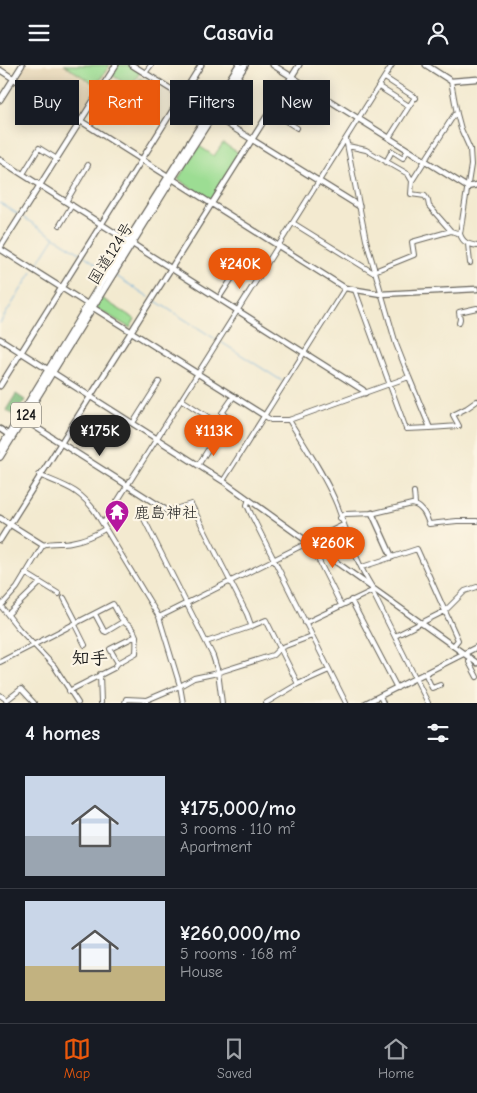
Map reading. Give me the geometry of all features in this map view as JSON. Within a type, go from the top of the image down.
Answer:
[{"type":"highway","name":"国道124号","points":[[230,80],[239,65]]},
{"type":"highway","name":"国道124号","points":[[235,80],[245,65]]},
{"type":"highway","name":"国道124号","points":[[0,449],[204,125]]},
{"type":"highway","name":"国道124号","points":[[0,457],[50,371]]},
{"type":"street","points":[[0,100],[22,65]]},
{"type":"street","points":[[107,80],[116,65]]},
{"type":"street","points":[[132,65],[170,88]]},
{"type":"street","points":[[146,73],[151,65]]},
{"type":"street","points":[[192,80],[201,65]]},
{"type":"street","points":[[273,65],[467,187],[477,185]]},
{"type":"street","points":[[290,80],[299,65]]},
{"type":"street","points":[[78,703],[54,666],[34,646],[0,605],[17,588],[43,545],[52,542],[70,542],[91,536],[104,527],[392,65]]},
{"type":"street","points":[[426,65],[451,81],[477,79]]},
{"type":"street","points":[[0,70],[345,288],[381,294],[477,289]]},
{"type":"street","points":[[384,78],[416,98],[389,138]]},
{"type":"street","points":[[451,81],[461,129],[470,149],[471,165],[460,234],[462,240],[477,246]]},
{"type":"street","points":[[378,87],[409,107]]},
{"type":"street","points":[[89,108],[0,248],[271,420],[289,420],[409,377]]},
{"type":"street","points":[[457,114],[454,115],[412,181],[411,194],[425,196],[429,206],[451,231],[460,234]]},
{"type":"street","points":[[0,386],[170,115]]},
{"type":"street","points":[[0,540],[263,122]]},
{"type":"street","points":[[229,125],[359,206]]},
{"type":"street","points":[[292,125],[297,128]]},
{"type":"street","points":[[346,139],[374,271],[396,344],[430,428]]},
{"type":"street","points":[[348,146],[366,150],[408,174],[412,181]]},
{"type":"street","points":[[22,174],[39,148],[57,159]]},
{"type":"street","points":[[386,162],[392,151],[403,158],[408,150]]},
{"type":"street","points":[[0,160],[363,389],[365,393]]},
{"type":"street","points":[[66,201],[88,165]]},
{"type":"street","points":[[60,225],[72,205]]},
{"type":"street","points":[[293,223],[372,272],[414,255],[412,242],[451,231]]},
{"type":"street","points":[[468,244],[470,263]]},
{"type":"street","points":[[219,298],[240,266],[259,277]]},
{"type":"street","points":[[223,481],[266,416],[345,288]]},
{"type":"street","points":[[355,290],[406,429],[459,426],[453,415],[477,401]]},
{"type":"street","points":[[459,323],[459,312],[477,308]]},
{"type":"street","points":[[0,339],[199,464],[477,663]]},
{"type":"street","points":[[133,423],[159,382]]},
{"type":"street","points":[[220,432],[228,418],[222,413],[234,396]]},
{"type":"street","points":[[182,400],[208,417]]},
{"type":"street","points":[[23,419],[166,510],[191,504],[247,614],[250,625]]},
{"type":"street","points":[[289,420],[322,475],[372,589],[428,703]]},
{"type":"street","points":[[0,429],[9,435]]},
{"type":"street","points":[[199,464],[214,440]]},
{"type":"street","points":[[40,475],[76,490],[85,497],[104,527],[159,617],[183,703]]},
{"type":"street","points":[[414,492],[415,504],[422,510],[429,524],[477,521]]},
{"type":"street","points":[[249,498],[247,505],[251,515],[346,703]]},
{"type":"street","points":[[340,518],[345,514],[372,513],[415,504]]},
{"type":"street","points":[[372,513],[392,557]]},
{"type":"street","points":[[0,517],[43,545]]},
{"type":"street","points":[[144,519],[206,642],[218,673],[222,703]]},
{"type":"street","points":[[159,617],[343,525]]},
{"type":"street","points":[[309,541],[341,605]]},
{"type":"street","points":[[362,567],[417,549],[458,640],[453,646]]},
{"type":"street","points":[[25,573],[59,594]]},
{"type":"street","points":[[8,614],[40,583]]},
{"type":"street","points":[[395,636],[445,611],[464,591],[477,587]]},
{"type":"street","points":[[305,623],[372,589]]},
{"type":"street","points":[[64,598],[85,645]]},
{"type":"street","points":[[351,600],[397,687]]},
{"type":"street","points":[[0,663],[113,605],[124,621],[129,623],[136,636],[138,644],[136,653],[69,691]]},
{"type":"street","points":[[95,614],[106,632],[124,621]]},
{"type":"street","points":[[206,642],[266,620],[298,685]]},
{"type":"street","points":[[118,663],[110,649],[136,636]]},
{"type":"street","points":[[125,703],[126,699],[147,701],[180,687],[194,678],[218,673],[273,655],[280,648],[312,637]]},
{"type":"street","points":[[366,703],[477,647]]},
{"type":"street","points":[[471,659],[469,662],[477,677]]},
{"type":"street","points":[[266,703],[273,701],[329,669]]},
{"type":"street","points":[[425,673],[432,688],[440,685]]},
{"type":"street","points":[[100,674],[101,703]]},
{"type":"street","points":[[0,695],[7,700],[21,689],[34,703]]},
{"type":"street","points":[[380,696],[383,703]]},
{"type":"shaded area","points":[[24,65],[112,65],[103,80],[89,80],[89,103],[80,118],[79,80],[18,80],[15,78]]},
{"type":"green space","points":[[64,65],[110,65],[100,80],[89,81]]},
{"type":"green space","points":[[118,65],[128,65],[140,72],[135,80],[120,80],[112,75]]},
{"type":"green space","points":[[223,143],[240,154],[210,201],[178,179],[199,146],[214,156]]},
{"type":"green space","points":[[101,298],[135,319],[130,328],[96,308]]},
{"type":"green space","points":[[16,394],[25,400],[15,416],[6,410]]},
{"type":"waterway","points":[[0,203],[18,214]]},
{"type":"waterway","points":[[24,218],[80,253]]},
{"type":"waterway","points":[[35,268],[54,238]]},
{"type":"waterway","points":[[85,256],[103,269]]},
{"type":"waterway","points":[[0,323],[32,272]]},
{"type":"waterway","points":[[116,276],[149,297]]},
{"type":"waterway","points":[[154,300],[217,340]]},
{"type":"waterway","points":[[221,342],[282,381]]},
{"type":"place","name":"鹿島神社","points":[[117,533]]},
{"type":"district","name":"知手","points":[[90,658]]}]
